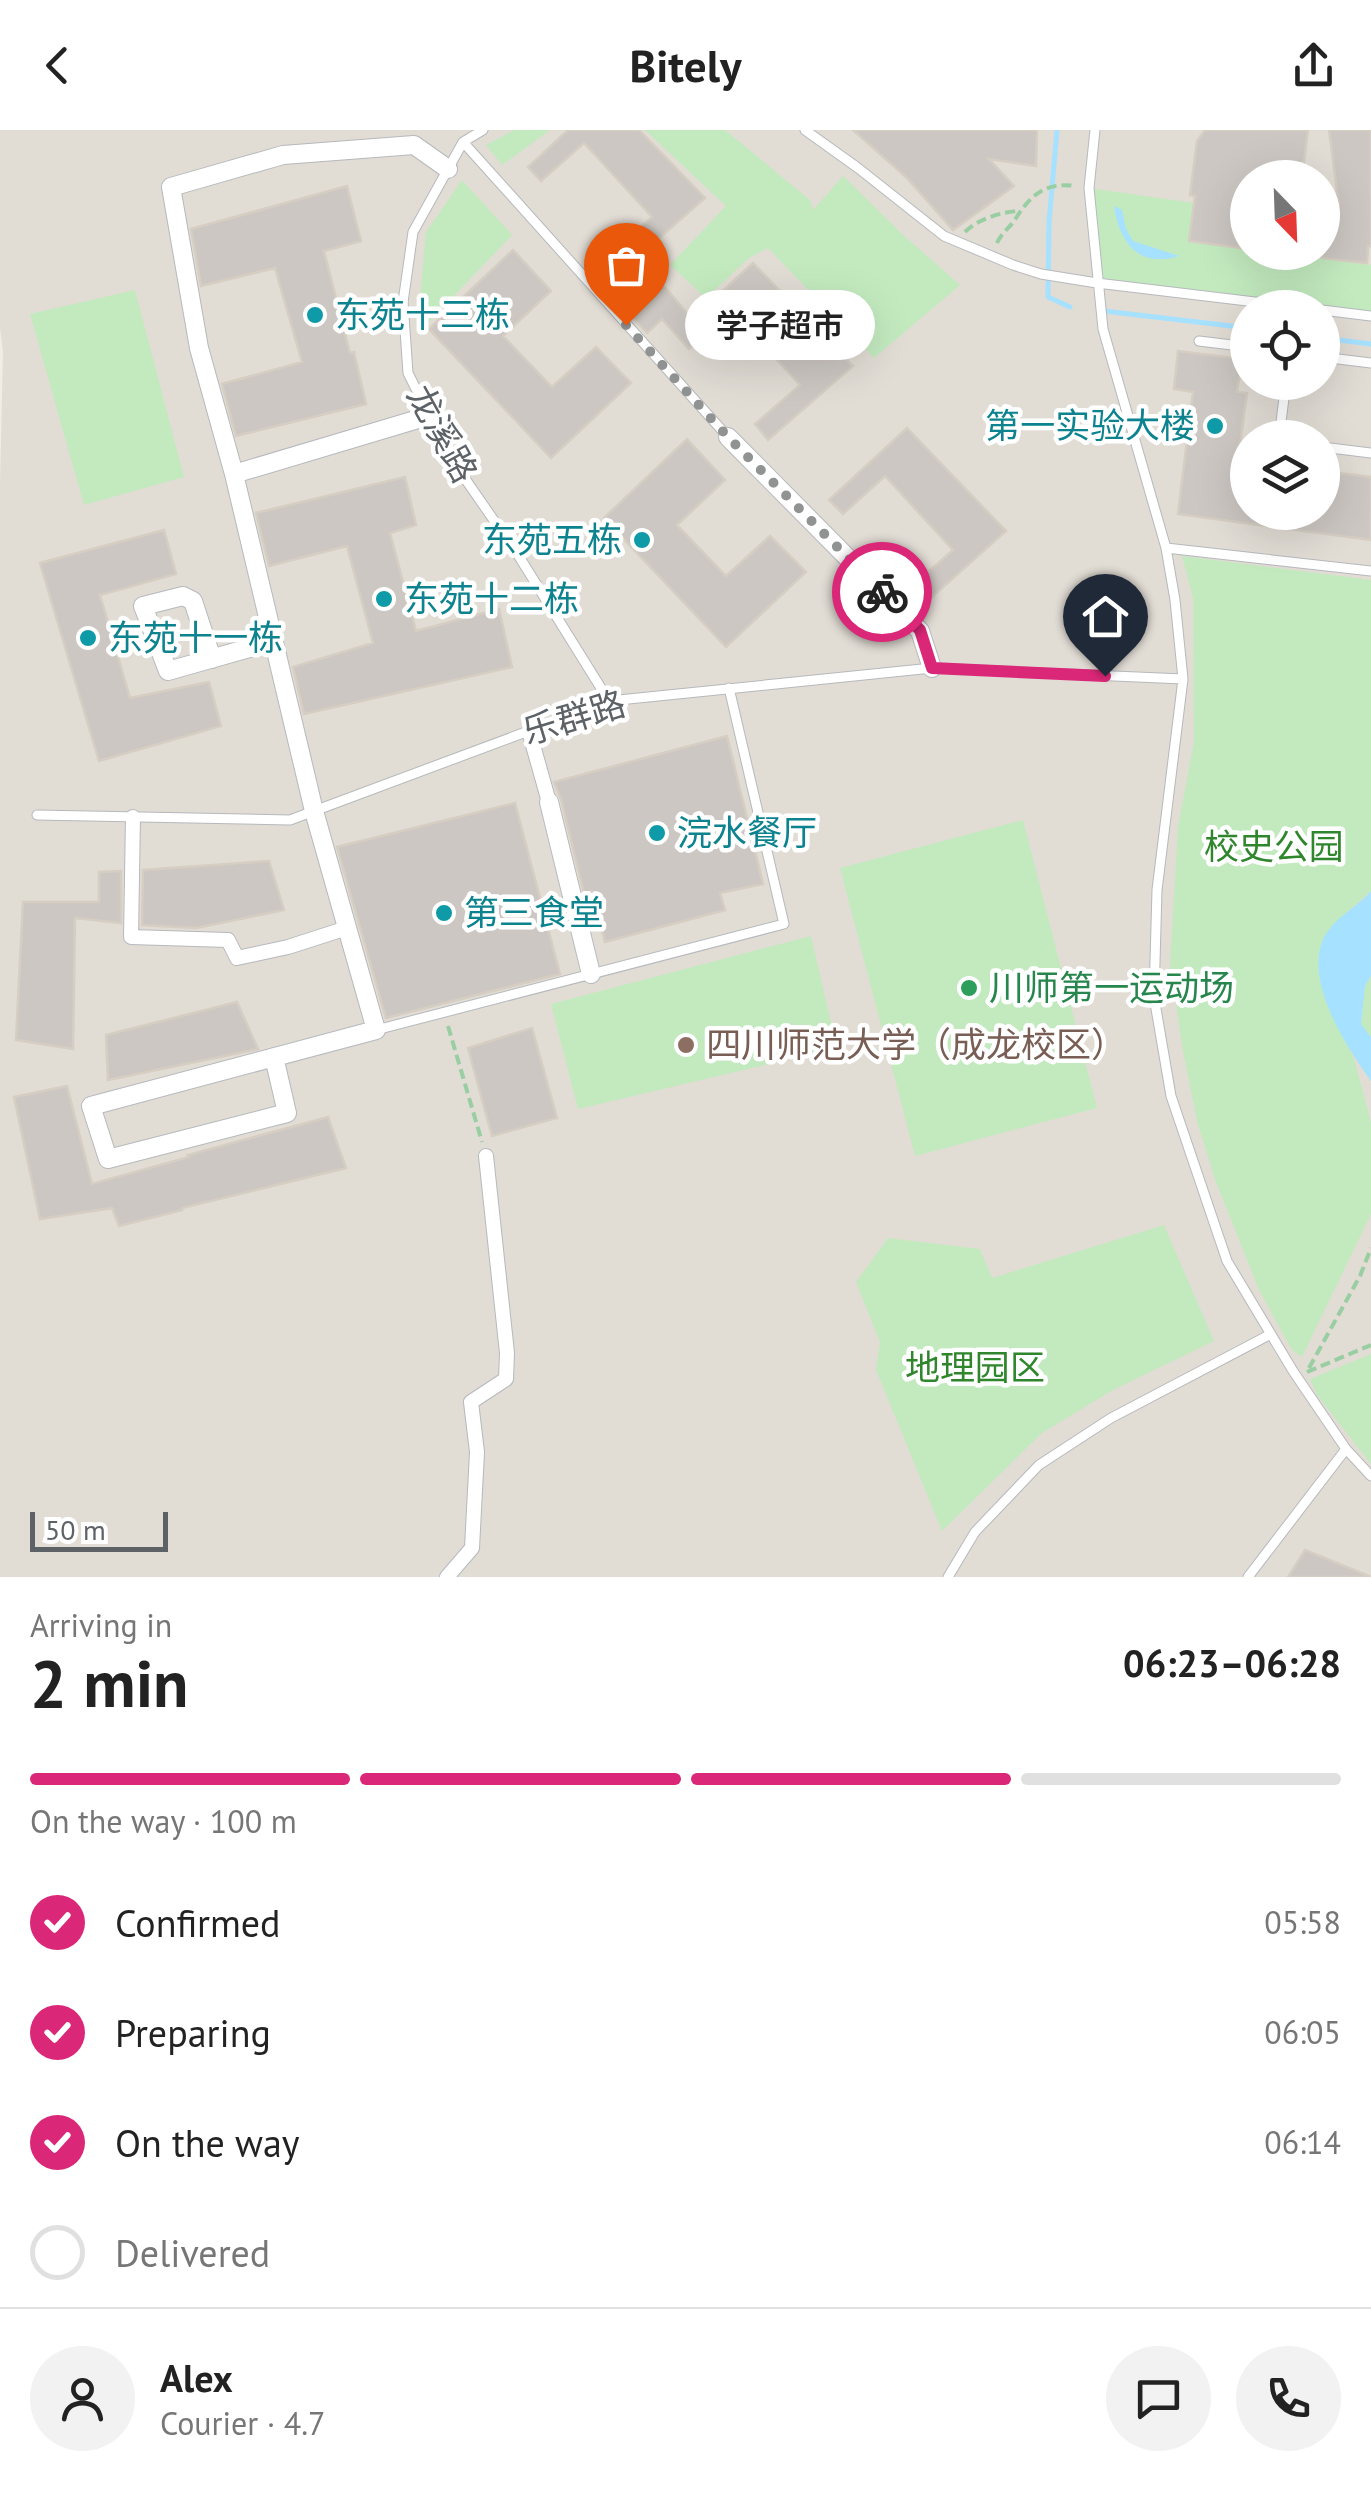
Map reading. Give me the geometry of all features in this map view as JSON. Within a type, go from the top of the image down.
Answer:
[{"type":"street","points":[[274,1057],[287,1113],[108,1159],[91,1106],[274,1057],[376,1030],[314,811],[234,474],[199,348],[171,187],[283,155],[414,145],[448,169]]},
{"type":"street","points":[[234,474],[427,414]]},
{"type":"street","points":[[728,437],[920,630],[932,668]]},
{"type":"street","points":[[212,659],[193,601],[184,596],[144,606],[168,671],[212,659],[274,641]]},
{"type":"street","points":[[529,730],[590,974]]},
{"type":"street","points":[[133,817],[131,937],[228,940],[236,958],[288,948],[347,928]]},
{"type":"street","points":[[447,1577],[472,1548],[477,1452],[471,1402],[506,1379],[507,1354],[486,1156]]},
{"type":"lane","name":"龙溪路","points":[[482,130],[463,142],[413,232],[403,302],[408,373],[450,457],[520,558],[610,702]]},
{"type":"lane","points":[[805,130],[944,236],[992,257],[1041,274],[1230,299]]},
{"type":"lane","points":[[1095,130],[1089,188],[1103,329],[1166,548],[1176,600],[1183,680],[1156,890],[1154,996],[1170,1096],[1227,1260],[1301,1382],[1346,1449],[1371,1476]]},
{"type":"lane","points":[[463,142],[728,437]]},
{"type":"lane","points":[[1340,312],[1371,316]]},
{"type":"lane","points":[[1199,341],[1230,345]]},
{"type":"lane","points":[[1340,359],[1371,363]]},
{"type":"lane","points":[[1340,450],[1371,454]]},
{"type":"lane","points":[[1166,548],[1371,571]]},
{"type":"lane","name":"乐群路","points":[[37,816],[290,820],[610,702],[932,668],[1183,680]]},
{"type":"lane","points":[[376,1030],[784,924],[729,688]]},
{"type":"lane","points":[[948,1577],[975,1532],[1039,1465],[1110,1418],[1271,1334]]},
{"type":"lane","points":[[1248,1577],[1346,1449]]},
{"type":"path","points":[[992,257],[1002,232],[1014,222],[1030,196],[1066,185]]},
{"type":"path","points":[[958,243],[973,224],[1000,212],[1019,211]]},
{"type":"path","points":[[444,1012],[486,1156]]},
{"type":"path","points":[[1301,1382],[1360,1276],[1371,1248]]},
{"type":"path","points":[[1307,1372],[1371,1345]]},
{"type":"shaded area","name":"四川师范大学（成龙校区）","points":[[0,130],[1371,130],[1371,1577],[0,1577]]},
{"type":"green space","points":[[514,130],[550,130],[502,165],[486,145]]},
{"type":"green space","points":[[645,130],[725,130],[810,200],[813,210],[843,176],[960,285],[874,358],[768,248],[749,258],[706,298],[670,265],[726,206]]},
{"type":"green space","points":[[462,180],[512,235],[429,322],[419,310],[426,232]]},
{"type":"green space","points":[[1089,188],[1194,203],[1190,242],[1230,247],[1230,270],[1340,270],[1340,261],[1371,265],[1371,316],[1340,311],[1340,290],[1230,290],[1230,299],[1097,283]]},
{"type":"green space","points":[[135,290],[184,477],[84,505],[30,314]]},
{"type":"green space","name":"校史公园","points":[[1182,556],[1371,580],[1371,891],[1331,927],[1328,1006],[1354,1058],[1371,1123],[1371,1214],[1302,1357],[1292,1350],[1259,1290],[1216,1182],[1198,1125],[1170,965],[1178,826],[1194,742],[1193,598]]},
{"type":"green space","name":"川师第一运动场","points":[[1023,820],[1097,1108],[915,1156],[840,868]]},
{"type":"green space","points":[[811,936],[837,1048],[578,1109],[551,1004]]},
{"type":"green space","points":[[1371,976],[1371,1037],[1361,1025],[1365,986]]},
{"type":"green space","name":"地理园区","points":[[1164,1225],[1214,1341],[1113,1390],[1042,1433],[942,1531],[876,1370],[880,1342],[856,1282],[888,1238],[980,1249],[992,1278]]},
{"type":"green space","points":[[1371,1354],[1371,1464],[1317,1395],[1310,1379]]},
{"type":"water","points":[[1114,206],[1122,210],[1133,241],[1179,256],[1153,259],[1133,249],[1121,231]]},
{"type":"water","points":[[1371,891],[1371,976],[1365,986],[1361,1024],[1371,1037],[1371,1081],[1337,1028],[1321,985],[1318,964],[1321,944],[1331,927]]},
{"type":"building","points":[[568,130],[639,130],[705,198],[639,256],[692,319],[753,263],[853,366],[768,440],[755,424],[800,385],[732,311],[689,349],[662,319],[647,333],[621,305],[636,292],[607,257],[652,217],[584,143],[541,181],[528,167]]},
{"type":"building","points":[[853,130],[1037,130],[1036,166],[989,159],[1014,186],[953,230],[907,178]]},
{"type":"building","points":[[1205,130],[1308,130],[1304,160],[1230,160],[1230,247],[1189,241],[1197,141]]},
{"type":"building","points":[[1329,130],[1371,130],[1371,246],[1367,263],[1340,260],[1340,160],[1333,160]]},
{"type":"building","name":"东苑十三栋","points":[[347,186],[361,241],[324,251],[366,404],[236,436],[222,384],[302,362],[275,268],[201,286],[191,229]]},
{"type":"building","points":[[513,250],[551,291],[503,336],[552,387],[596,347],[631,383],[551,458],[429,329]]},
{"type":"building","name":"第一实验大楼","points":[[1178,351],[1230,358],[1230,400],[1246,400],[1243,420],[1230,420],[1230,521],[1178,514],[1193,392],[1174,389]]},
{"type":"building","points":[[907,428],[1006,531],[922,606],[909,589],[953,550],[885,476],[843,514],[829,500]]},
{"type":"building","name":"东苑五栋","points":[[687,439],[725,480],[677,525],[726,576],[770,536],[806,572],[726,647],[604,518]]},
{"type":"building","name":"第一实验大楼","points":[[1340,473],[1371,477],[1371,540],[1297,530],[1340,530]]},
{"type":"building","name":"东苑十二栋","points":[[405,477],[416,525],[390,533],[416,631],[499,609],[512,667],[304,714],[293,667],[373,643],[347,546],[269,566],[256,513]]},
{"type":"building","name":"东苑十一栋","points":[[164,530],[176,574],[100,595],[130,698],[209,682],[221,726],[99,761],[40,563]]},
{"type":"building","name":"浣水餐厅","points":[[727,736],[763,884],[720,893],[725,910],[605,942],[592,891],[584,893],[554,782]]},
{"type":"building","name":"第三食堂","points":[[515,803],[560,974],[386,1018],[337,847]]},
{"type":"building","points":[[269,861],[284,910],[196,928],[142,925],[143,870]]},
{"type":"building","points":[[121,871],[121,923],[75,918],[73,1049],[16,1040],[23,902],[99,902],[99,872]]},
{"type":"building","points":[[237,1002],[258,1049],[108,1080],[106,1035]]},
{"type":"building","points":[[532,1028],[557,1118],[492,1136],[468,1048]]},
{"type":"building","points":[[67,1086],[92,1184],[328,1117],[346,1168],[119,1226],[112,1208],[40,1219],[14,1097]]},
{"type":"building","points":[[1305,1550],[1369,1576],[1369,1577],[1288,1577]]},
{"type":"waterway","points":[[1057,130],[1049,222],[1048,297],[1070,307]]},
{"type":"waterway","points":[[1104,311],[1230,326]]},
{"type":"waterway","points":[[1340,340],[1371,344]]},
{"type":"way so far","points":[[626,325],[728,437],[882,592]]},
{"type":"place","name":"东苑十三栋","points":[[315,315]]},
{"type":"place","name":"学子超市","points":[[626,325]]},
{"type":"place","name":"第一实验大楼","points":[[1215,426]]},
{"type":"place","name":"东苑五栋","points":[[642,540]]},
{"type":"place","name":"东苑十二栋","points":[[384,599]]},
{"type":"place","name":"东苑十一栋","points":[[88,638]]},
{"type":"place","name":"浣水餐厅","points":[[657,833]]},
{"type":"place","name":"第三食堂","points":[[444,913]]},
{"type":"place","name":"川师第一运动场","points":[[969,988]]},
{"type":"place","name":"四川师范大学（成龙校区）","points":[[686,1045]]},
{"type":"route","points":[[882,592],[920,630],[932,668],[1105,676]]}]
